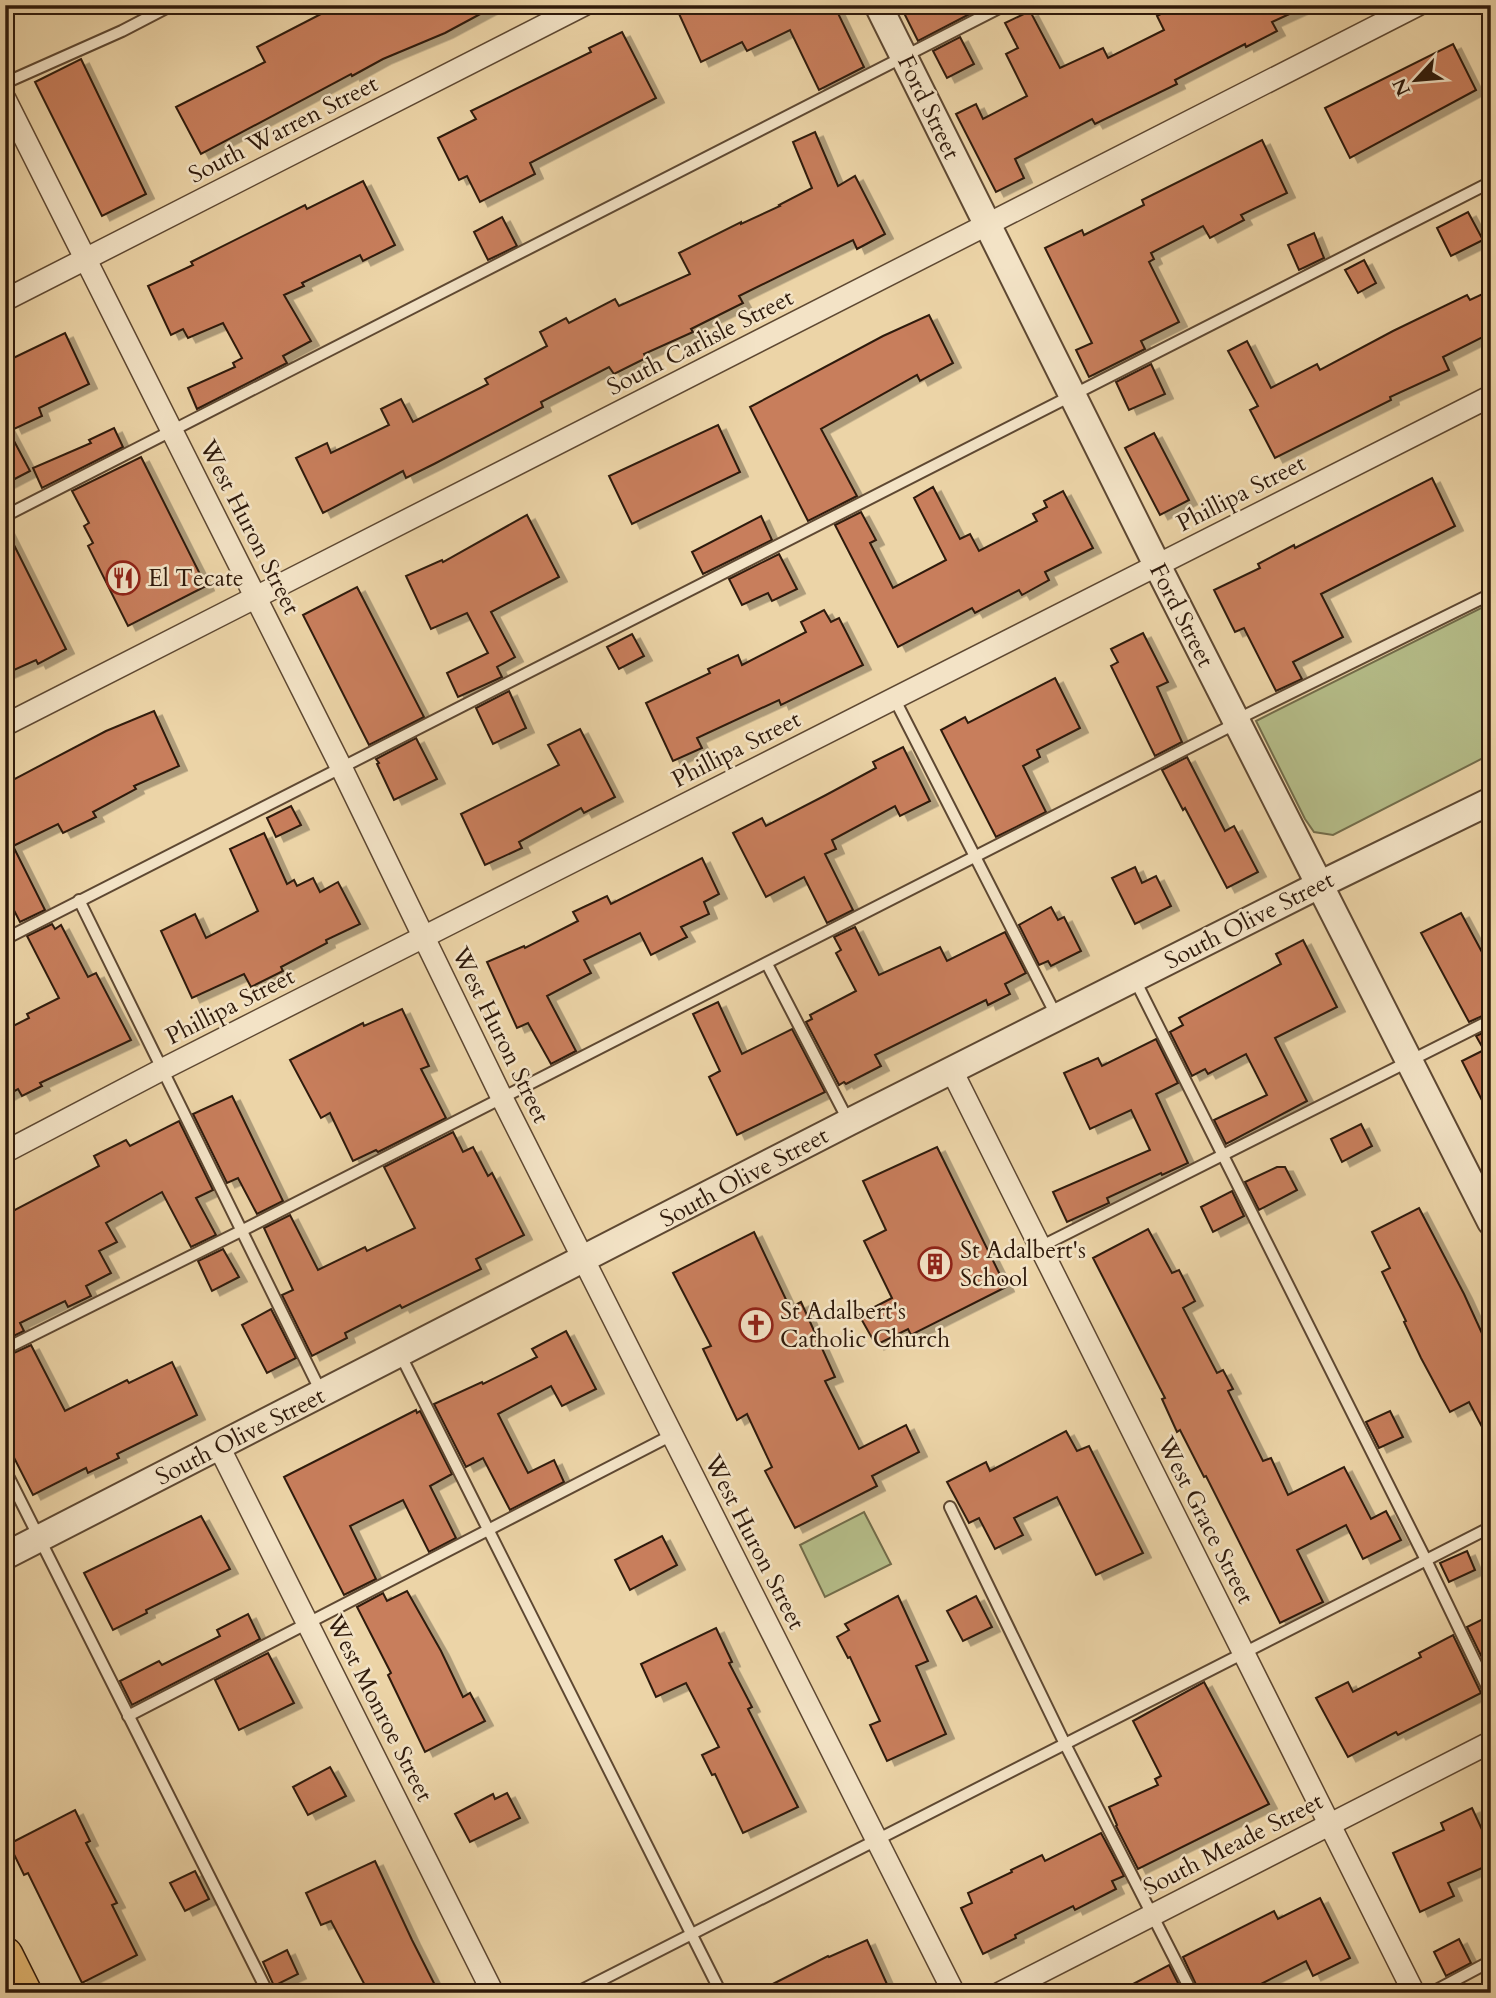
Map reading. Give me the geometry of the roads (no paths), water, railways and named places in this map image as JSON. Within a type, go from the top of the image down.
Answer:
[{"type":"main road","points":[[5,1955],[24,1993]]},
{"type":"street","name":"South Warren Street","points":[[5,300],[584,5]]},
{"type":"street","name":"Ford Street","points":[[878,5],[1157,565],[1491,1222]]},
{"type":"street","name":"South Carlisle Street","points":[[5,725],[1419,5]]},
{"type":"street","name":"West Huron Street","points":[[5,99],[341,767],[502,1098],[954,1993]]},
{"type":"street","name":"Phillipa Street","points":[[5,1152],[163,1069],[1491,396]]},
{"type":"street","name":"South Olive Street","points":[[5,1556],[849,1122],[1489,802]]},
{"type":"street","name":"West Grace Street","points":[[952,1071],[1414,1993]]},
{"type":"street","name":"West Monroe Street","points":[[219,1447],[493,1993]]},
{"type":"street","name":"South Meade Street","points":[[1000,1993],[1491,1742]]},
{"type":"lane","points":[[5,83],[122,31],[172,5]]},
{"type":"lane","points":[[5,516],[1005,5]]},
{"type":"lane","points":[[5,939],[1491,182]]},
{"type":"lane","points":[[5,1349],[768,964],[1491,594]]},
{"type":"lane","points":[[894,698],[1057,1017]]},
{"type":"lane","points":[[79,901],[322,1394]]},
{"type":"lane","points":[[768,964],[849,1122]]},
{"type":"lane","points":[[1134,978],[1491,1695]]},
{"type":"lane","points":[[1040,1247],[1491,1020]]},
{"type":"lane","points":[[400,1354],[720,1993]]},
{"type":"lane","points":[[128,1716],[672,1435]]},
{"type":"lane","points":[[5,1470],[268,1993]]},
{"type":"lane","points":[[950,1507],[1065,1744],[1192,1993]]},
{"type":"lane","points":[[576,1993],[1491,1527]]},
{"type":"lane","points":[[1430,1993],[1491,1961]]},
{"type":"place","name":"El Tecate","points":[[123,578]]},
{"type":"place","name":"St Adalbert's School","points":[[935,1264]]},
{"type":"place","name":"St Adalbert's Catholic Church","points":[[756,1325]]}]
